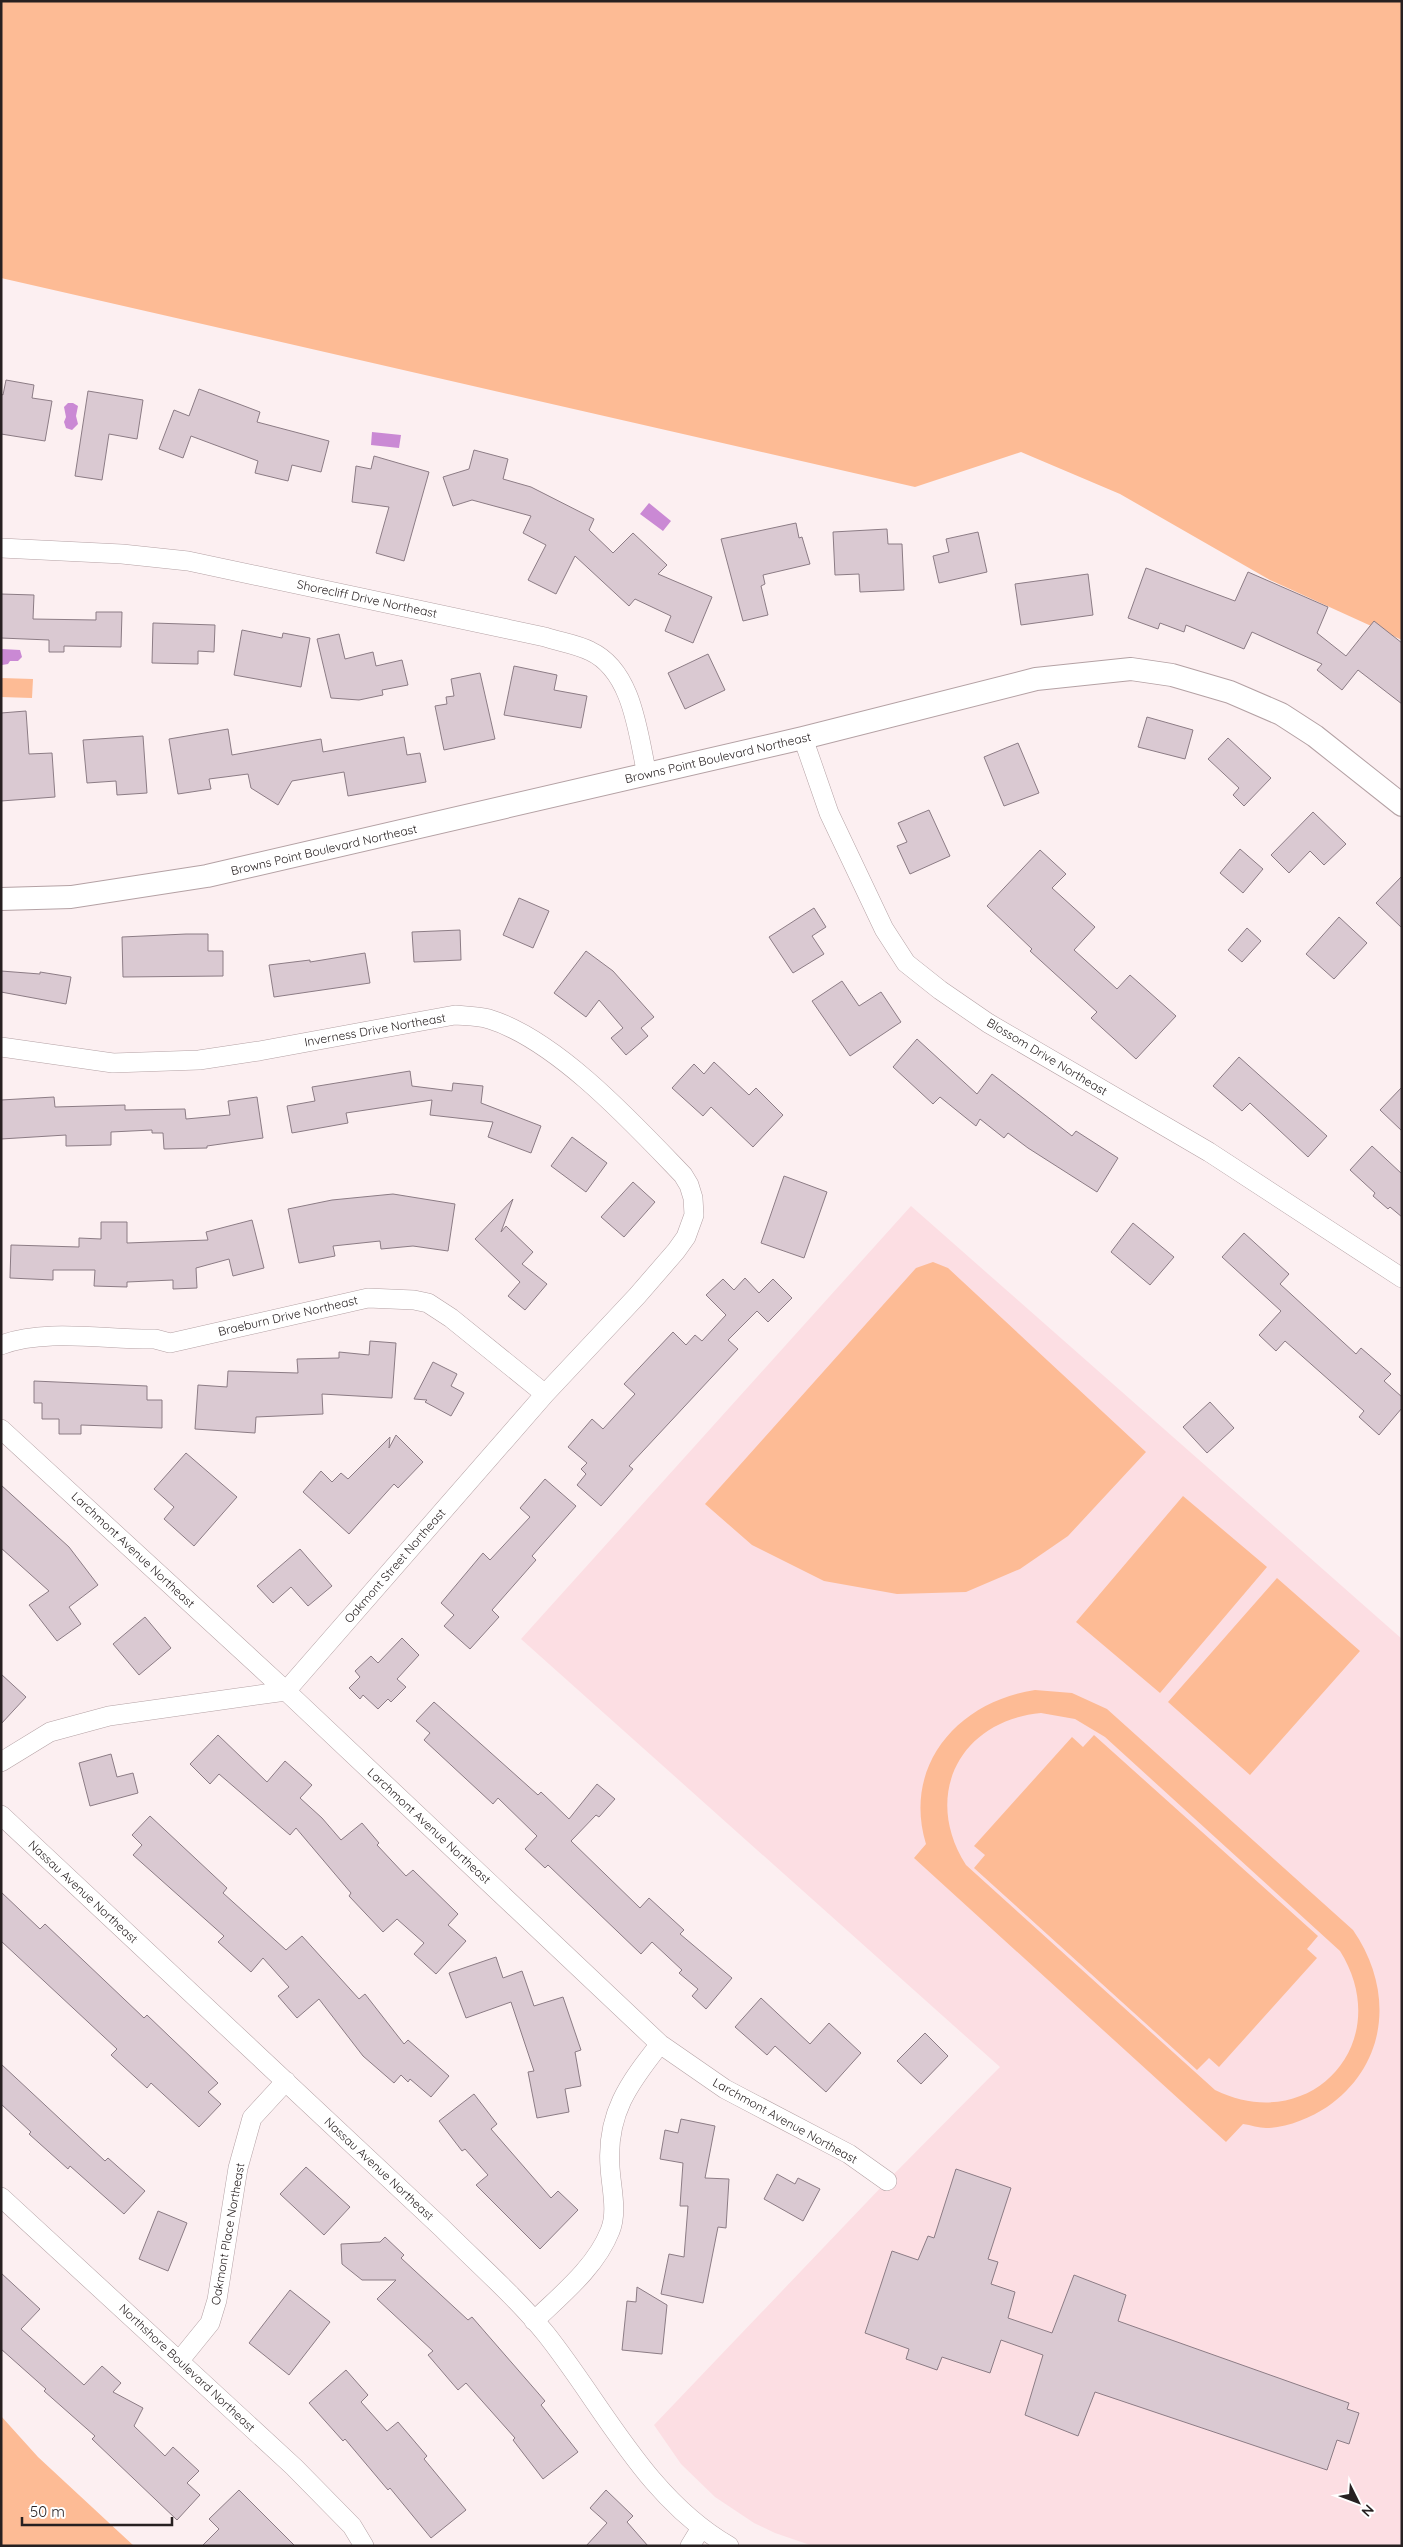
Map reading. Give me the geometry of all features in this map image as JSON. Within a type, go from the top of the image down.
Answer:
[{"type":"street","name":"Shorecliff Drive Northeast","points":[[1,548],[122,554],[188,561],[545,637],[590,651],[614,672],[630,698],[646,775]]},
{"type":"street","name":"Browns Point Boulevard Northeast","points":[[1,899],[71,897],[207,876],[803,738],[1036,679],[1131,669],[1172,675],[1230,692],[1281,714],[1316,736],[1402,805]]},
{"type":"street","name":"Blossom Drive Northeast","points":[[803,738],[829,813],[884,929],[906,963],[988,1023],[1209,1152],[1402,1278]]},
{"type":"street","name":"Inverness Drive Northeast","points":[[1,1047],[131,1064],[199,1060],[259,1051],[455,1015],[487,1018],[531,1038],[555,1055],[599,1093],[683,1175],[689,1185],[694,1215]]},
{"type":"street","name":"Oakmont Street Northeast","points":[[286,1691],[544,1394],[637,1296],[676,1251],[686,1237],[694,1215]]},
{"type":"street","name":"Braeburn Drive Northeast","points":[[1,1345],[50,1336],[155,1339],[170,1342],[368,1298],[414,1300],[428,1303],[452,1318],[544,1394]]},
{"type":"street","name":"Larchmont Avenue Northeast","points":[[1,1429],[286,1691],[660,2044],[725,2089],[849,2154],[887,2182]]},
{"type":"street","points":[[1,1762],[50,1732],[109,1716],[286,1691]]},
{"type":"street","name":"Nassau Avenue Northeast","points":[[1,1815],[442,2228],[534,2321],[572,2368],[647,2474],[701,2528],[729,2546]]},
{"type":"street","points":[[534,2321],[587,2266],[611,2230],[613,2208],[609,2164],[610,2129],[632,2080],[660,2044]]},
{"type":"street","name":"Oakmont Place Northeast","points":[[180,2360],[210,2323],[217,2300],[238,2168],[252,2118],[286,2081]]},
{"type":"street","name":"Northshore Boulevard Northeast","points":[[1,2197],[294,2467],[352,2526],[364,2546]]},
{"type":"street","points":[[690,2546],[701,2528]]},
{"type":"shaded area","points":[[1,1],[1402,1],[1402,640],[1270,580],[1120,494],[1021,452],[915,487],[1,278]]},
{"type":"shaded area","points":[[68,403],[78,406],[76,416],[78,424],[72,430],[66,428],[64,422],[66,417],[64,407]]},
{"type":"shaded area","points":[[372,432],[401,435],[399,448],[371,445]]},
{"type":"shaded area","points":[[649,503],[671,521],[663,531],[640,514]]},
{"type":"shaded area","points":[[1,649],[20,650],[22,657],[18,661],[10,661],[8,664],[2,665]]},
{"type":"shaded area","points":[[1,678],[33,679],[32,698],[1,697]]},
{"type":"shaded area","points":[[911,1206],[1402,1639],[1402,2546],[813,2546],[775,2533],[754,2523],[715,2497],[681,2464],[654,2425],[887,2181],[1000,2067],[521,1639]]},
{"type":"shaded area","points":[[933,1262],[948,1268],[1146,1452],[1068,1536],[1020,1569],[966,1592],[897,1594],[824,1581],[752,1545],[705,1504],[916,1268]]},
{"type":"shaded area","points":[[1183,1496],[1267,1567],[1160,1693],[1076,1622]]},
{"type":"shaded area","points":[[1277,1578],[1360,1651],[1250,1775],[1168,1702]]},
{"type":"shaded area","points":[[1035,1690],[1072,1693],[1107,1709],[1353,1930],[1366,1953],[1375,1976],[1379,2001],[1379,2025],[1373,2048],[1363,2070],[1348,2089],[1327,2107],[1306,2118],[1274,2128],[1243,2124],[1226,2142],[914,1858],[926,1844],[921,1815],[922,1788],[930,1763],[943,1741],[961,1723],[983,1708],[1008,1697]],"holes":[[[1041,1713],[1075,1719],[1105,1737],[1340,1951],[1355,1985],[1358,2018],[1351,2047],[1335,2072],[1312,2091],[1283,2101],[1250,2101],[1215,2090],[966,1865],[953,1839],[948,1813],[949,1789],[956,1766],[970,1746],[988,1730],[1012,1719]]]},
{"type":"shaded area","points":[[1094,1735],[1318,1936],[1307,1949],[1317,1958],[1219,2067],[1209,2058],[1197,2070],[974,1868],[985,1855],[974,1846],[1072,1737],[1083,1747]]},
{"type":"shaded area","points":[[1,2416],[38,2457],[134,2546],[1,2546]]},
{"type":"building","points":[[6,380],[34,385],[32,398],[52,401],[45,441],[1,434],[1,394],[3,395]]},
{"type":"building","points":[[199,389],[260,412],[257,422],[329,441],[321,472],[292,465],[288,481],[255,473],[258,461],[191,436],[183,458],[159,449],[174,410],[189,416]]},
{"type":"building","points":[[88,391],[143,400],[137,439],[109,434],[102,480],[75,476]]},
{"type":"building","points":[[474,450],[508,459],[503,479],[531,487],[594,519],[589,530],[613,553],[633,533],[667,565],[658,574],[712,597],[693,643],[665,631],[671,616],[635,599],[629,606],[575,556],[556,594],[528,580],[546,545],[523,533],[531,516],[472,500],[453,506],[443,477],[469,469]]},
{"type":"building","points":[[374,456],[429,472],[404,561],[376,553],[389,507],[352,502],[356,466],[371,469]]},
{"type":"building","points":[[796,523],[799,538],[802,537],[810,564],[763,575],[765,584],[761,586],[768,615],[743,621],[721,539]]},
{"type":"building","points":[[887,529],[888,544],[902,544],[904,590],[860,592],[859,574],[835,575],[833,532]]},
{"type":"building","points":[[978,532],[987,572],[939,583],[933,556],[949,552],[946,539]]},
{"type":"building","points":[[1146,568],[1235,601],[1248,572],[1328,607],[1317,633],[1346,656],[1374,621],[1402,643],[1402,704],[1358,670],[1342,690],[1317,670],[1322,664],[1252,632],[1244,649],[1186,625],[1184,632],[1160,623],[1158,629],[1128,618]]},
{"type":"building","points":[[1088,574],[1093,615],[1021,625],[1015,584]]},
{"type":"building","points":[[1,594],[34,595],[33,619],[96,620],[96,612],[122,612],[121,647],[64,646],[64,652],[49,652],[49,640],[1,638]]},
{"type":"building","points":[[153,623],[215,625],[214,652],[198,651],[198,664],[152,663]]},
{"type":"building","points":[[242,630],[282,638],[283,633],[310,638],[301,687],[234,675]]},
{"type":"building","points":[[339,634],[345,659],[373,652],[376,666],[402,660],[408,685],[382,690],[383,695],[359,700],[331,698],[317,639]]},
{"type":"building","points":[[708,654],[725,690],[685,709],[668,673]]},
{"type":"building","points":[[514,666],[557,675],[554,690],[587,696],[581,728],[504,715]]},
{"type":"building","points":[[480,673],[495,739],[444,750],[435,706],[447,704],[446,697],[454,696],[451,679]]},
{"type":"building","points":[[26,711],[29,754],[52,753],[55,797],[1,801],[1,713]]},
{"type":"building","points":[[1147,717],[1193,730],[1185,759],[1138,747]]},
{"type":"building","points":[[228,729],[232,755],[321,739],[323,752],[404,737],[407,755],[420,753],[426,782],[348,796],[344,772],[292,781],[278,805],[251,788],[248,774],[209,779],[211,789],[178,794],[169,739]]},
{"type":"building","points":[[143,736],[147,793],[117,795],[116,781],[87,783],[83,740]]},
{"type":"building","points":[[1228,738],[1271,778],[1244,806],[1233,795],[1239,788],[1208,759]]},
{"type":"building","points":[[1018,743],[1039,793],[1004,806],[984,757]]},
{"type":"building","points":[[929,810],[950,856],[910,874],[897,846],[907,842],[898,823]]},
{"type":"building","points":[[1313,812],[1346,844],[1324,865],[1310,851],[1289,873],[1271,855]]},
{"type":"building","points":[[1240,849],[1263,869],[1243,893],[1220,873]]},
{"type":"building","points":[[1040,850],[1066,874],[1052,888],[1095,927],[1074,950],[1117,989],[1130,975],[1176,1016],[1136,1059],[1091,1018],[1097,1012],[1030,951],[1032,949],[987,906]]},
{"type":"building","points":[[1402,876],[1402,928],[1376,903]]},
{"type":"building","points":[[519,898],[549,911],[533,948],[503,935]]},
{"type":"building","points":[[814,908],[826,927],[812,936],[824,954],[793,973],[769,937]]},
{"type":"building","points":[[1339,917],[1367,943],[1334,979],[1306,954]]},
{"type":"building","points":[[1247,928],[1261,941],[1242,962],[1228,950]]},
{"type":"building","points":[[460,930],[461,960],[414,962],[412,932]]},
{"type":"building","points":[[208,934],[208,951],[223,951],[223,976],[123,977],[122,937]]},
{"type":"building","points":[[586,951],[613,971],[654,1017],[641,1028],[648,1036],[626,1055],[611,1038],[623,1028],[599,1000],[586,1017],[554,993]]},
{"type":"building","points":[[365,953],[370,983],[274,997],[269,965],[310,960],[310,962]]},
{"type":"building","points":[[1,971],[40,974],[40,972],[71,977],[66,1004],[1,992]]},
{"type":"building","points":[[842,981],[859,1006],[881,992],[901,1022],[850,1056],[812,1001]]},
{"type":"building","points":[[917,1039],[977,1094],[992,1074],[1072,1136],[1076,1131],[1118,1158],[1097,1192],[1008,1133],[1004,1138],[980,1119],[976,1126],[940,1097],[933,1104],[893,1067]]},
{"type":"building","points":[[1239,1057],[1327,1136],[1308,1157],[1250,1103],[1242,1111],[1213,1086]]},
{"type":"building","points":[[714,1062],[749,1095],[756,1088],[783,1115],[753,1147],[711,1107],[703,1116],[672,1088],[694,1064],[704,1074]]},
{"type":"building","points":[[410,1071],[412,1086],[452,1091],[453,1083],[483,1086],[481,1103],[541,1126],[531,1153],[488,1137],[493,1122],[430,1115],[432,1100],[346,1113],[348,1123],[292,1133],[287,1106],[315,1101],[312,1087]]},
{"type":"building","points":[[1402,1087],[1402,1131],[1380,1110]]},
{"type":"building","points":[[54,1097],[55,1107],[125,1105],[125,1110],[185,1109],[186,1119],[230,1115],[228,1101],[257,1097],[263,1138],[207,1146],[207,1148],[164,1149],[163,1133],[152,1133],[152,1130],[111,1132],[111,1145],[66,1146],[66,1135],[1,1139],[1,1100]]},
{"type":"building","points":[[572,1137],[607,1163],[586,1192],[551,1166]]},
{"type":"building","points":[[1372,1146],[1402,1174],[1402,1217],[1390,1207],[1388,1209],[1373,1196],[1375,1193],[1350,1170]]},
{"type":"building","points":[[784,1176],[827,1192],[804,1258],[761,1243]]},
{"type":"building","points":[[633,1182],[655,1202],[624,1237],[601,1217]]},
{"type":"building","points":[[393,1194],[455,1204],[448,1251],[413,1246],[381,1249],[380,1241],[333,1246],[335,1256],[299,1263],[288,1209],[332,1200]]},
{"type":"building","points":[[513,1199],[501,1232],[506,1226],[533,1252],[522,1264],[547,1284],[525,1310],[508,1296],[520,1282],[475,1239]]},
{"type":"building","points":[[252,1220],[264,1268],[233,1276],[229,1259],[196,1268],[197,1288],[173,1289],[173,1280],[127,1282],[127,1287],[94,1286],[95,1270],[53,1270],[53,1280],[10,1278],[11,1245],[79,1247],[79,1238],[101,1239],[101,1222],[127,1222],[127,1243],[208,1240],[206,1232]]},
{"type":"building","points":[[1133,1223],[1174,1257],[1150,1285],[1111,1252]]},
{"type":"building","points":[[1244,1233],[1289,1274],[1280,1284],[1356,1354],[1361,1348],[1391,1374],[1384,1381],[1402,1397],[1402,1408],[1379,1435],[1359,1417],[1364,1411],[1285,1341],[1276,1351],[1259,1335],[1281,1311],[1222,1257]]},
{"type":"building","points":[[745,1278],[759,1293],[773,1279],[792,1298],[768,1322],[757,1311],[728,1340],[738,1349],[629,1466],[633,1469],[601,1506],[577,1485],[586,1474],[581,1469],[587,1463],[568,1447],[592,1419],[603,1429],[635,1394],[624,1384],[673,1332],[686,1345],[695,1335],[702,1341],[726,1315],[706,1295],[723,1279],[734,1290]]},
{"type":"building","points":[[370,1341],[396,1343],[392,1398],[322,1394],[323,1414],[256,1417],[255,1433],[195,1429],[198,1385],[227,1387],[228,1371],[298,1373],[297,1359],[339,1358],[339,1352],[369,1355]]},
{"type":"building","points":[[433,1362],[457,1374],[451,1386],[464,1393],[451,1416],[425,1402],[427,1400],[414,1399]]},
{"type":"building","points":[[34,1381],[147,1386],[147,1400],[162,1400],[162,1428],[81,1425],[81,1434],[59,1434],[59,1419],[42,1419],[42,1403],[34,1403]]},
{"type":"building","points":[[1210,1402],[1234,1428],[1207,1453],[1183,1427]]},
{"type":"building","points":[[396,1435],[423,1462],[398,1488],[394,1484],[349,1534],[303,1492],[321,1471],[332,1482],[341,1473],[348,1479],[390,1437],[389,1448]]},
{"type":"building","points":[[186,1453],[237,1497],[194,1546],[164,1519],[174,1507],[154,1489]]},
{"type":"building","points":[[545,1479],[576,1506],[532,1556],[536,1560],[492,1610],[499,1617],[470,1649],[444,1626],[454,1615],[441,1603],[483,1553],[490,1560],[530,1517],[520,1508]]},
{"type":"building","points":[[1,1485],[69,1547],[98,1585],[69,1607],[81,1624],[57,1641],[29,1605],[49,1591],[1,1548]]},
{"type":"building","points":[[300,1549],[332,1586],[308,1606],[291,1587],[273,1603],[257,1586]]},
{"type":"building","points":[[145,1617],[171,1648],[139,1675],[113,1644]]},
{"type":"building","points":[[402,1638],[419,1655],[397,1679],[406,1687],[391,1702],[388,1699],[378,1709],[363,1695],[360,1699],[349,1688],[360,1677],[355,1671],[371,1656],[378,1663]]},
{"type":"building","points":[[1,1674],[26,1697],[1,1724]]},
{"type":"building","points":[[434,1702],[538,1795],[541,1792],[569,1819],[597,1784],[615,1799],[599,1817],[596,1815],[571,1841],[640,1908],[649,1898],[684,1930],[680,1934],[732,1978],[706,2009],[692,1996],[698,1989],[679,1973],[682,1970],[652,1942],[641,1954],[548,1865],[545,1868],[525,1849],[537,1836],[498,1798],[493,1804],[424,1740],[430,1733],[416,1721]]},
{"type":"building","points":[[218,1735],[267,1782],[285,1761],[312,1785],[300,1798],[322,1818],[341,1840],[362,1823],[379,1843],[377,1845],[406,1876],[413,1870],[458,1914],[448,1925],[466,1941],[436,1974],[414,1954],[424,1943],[397,1919],[383,1932],[349,1896],[351,1893],[296,1828],[290,1835],[219,1774],[210,1784],[190,1764]]},
{"type":"building","points":[[111,1754],[117,1777],[133,1773],[138,1793],[90,1806],[79,1763]]},
{"type":"building","points":[[150,1816],[227,1888],[223,1893],[286,1950],[302,1936],[359,1999],[365,1994],[404,2044],[408,2040],[449,2076],[431,2097],[410,2079],[408,2082],[401,2075],[394,2083],[363,2056],[319,1999],[297,2018],[278,1996],[289,1987],[263,1958],[251,1972],[218,1942],[224,1936],[133,1855],[142,1845],[132,1835]]},
{"type":"building","points":[[1,1892],[40,1929],[45,1924],[144,2018],[147,2015],[218,2083],[208,2092],[221,2104],[199,2127],[151,2083],[147,2088],[111,2055],[117,2049],[1,1941]]},
{"type":"building","points":[[496,1957],[503,1978],[522,1971],[534,2006],[563,1997],[581,2050],[575,2052],[581,2086],[565,2089],[569,2112],[537,2118],[528,2072],[534,2071],[511,2002],[466,2018],[449,1973]]},
{"type":"building","points":[[761,1998],[810,2044],[829,2023],[861,2053],[826,2092],[775,2046],[767,2055],[735,2027]]},
{"type":"building","points":[[925,2033],[948,2056],[921,2084],[897,2061]]},
{"type":"building","points":[[1,2064],[105,2161],[108,2158],[145,2191],[124,2214],[70,2166],[68,2169],[29,2134],[31,2132],[1,2104]]},
{"type":"building","points":[[474,2094],[497,2124],[491,2129],[551,2198],[558,2191],[578,2210],[540,2249],[476,2185],[488,2175],[465,2149],[462,2151],[439,2121]]},
{"type":"building","points":[[681,2119],[715,2126],[705,2178],[729,2179],[726,2228],[718,2227],[703,2303],[661,2294],[669,2254],[684,2257],[688,2206],[680,2206],[683,2163],[660,2159],[665,2130],[678,2133]]},
{"type":"building","points":[[306,2167],[350,2207],[324,2235],[280,2194]]},
{"type":"building","points":[[956,2169],[1011,2188],[988,2259],[998,2262],[991,2284],[1015,2292],[1008,2318],[1052,2333],[1074,2275],[1126,2295],[1118,2321],[1349,2403],[1347,2409],[1359,2413],[1349,2444],[1337,2440],[1327,2470],[1095,2392],[1078,2436],[1025,2415],[1043,2355],[1001,2340],[990,2373],[942,2357],[937,2370],[906,2359],[909,2349],[865,2333],[892,2251],[918,2260],[928,2236],[934,2238]]},
{"type":"building","points":[[777,2174],[795,2184],[798,2178],[820,2189],[803,2221],[764,2199]]},
{"type":"building","points":[[158,2211],[187,2223],[168,2271],[139,2259]]},
{"type":"building","points":[[385,2237],[404,2255],[401,2258],[468,2320],[472,2317],[545,2401],[541,2405],[578,2452],[543,2479],[513,2440],[515,2438],[466,2383],[458,2390],[428,2355],[433,2351],[377,2299],[396,2280],[362,2280],[342,2264],[341,2244],[380,2242]]},
{"type":"building","points":[[1,2273],[40,2309],[21,2329],[84,2385],[102,2366],[121,2383],[113,2392],[143,2408],[134,2426],[165,2456],[173,2447],[199,2471],[187,2483],[200,2495],[177,2520],[92,2439],[95,2436],[44,2391],[46,2389],[1,2349]]},
{"type":"building","points":[[637,2287],[667,2305],[662,2354],[622,2350],[627,2301],[636,2302]]},
{"type":"building","points":[[290,2290],[330,2322],[289,2375],[249,2343]]},
{"type":"building","points":[[346,2370],[368,2395],[361,2402],[387,2431],[398,2422],[427,2456],[424,2459],[466,2510],[431,2538],[390,2488],[388,2490],[345,2439],[343,2441],[309,2403]]},
{"type":"building","points":[[239,2490],[295,2546],[202,2546],[219,2529],[209,2519]]},
{"type":"building","points":[[606,2490],[633,2516],[627,2522],[648,2546],[586,2546],[607,2523],[590,2508]]}]
